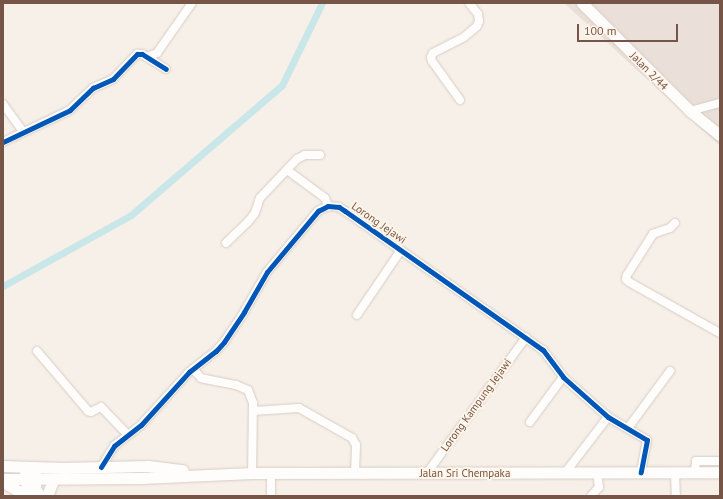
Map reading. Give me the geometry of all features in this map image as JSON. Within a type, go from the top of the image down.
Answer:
[{"type":"main road","name":"Jalan 2/44","points":[[582,3],[690,111],[720,135]]},
{"type":"main road","points":[[3,466],[148,466],[210,474]]},
{"type":"main road","points":[[30,467],[30,496]]},
{"type":"main road","name":"Jalan Sri Chempaka","points":[[210,474],[720,472]]},
{"type":"main road","points":[[3,480],[141,478],[210,474]]},
{"type":"main road","points":[[3,480],[27,496]]},
{"type":"main road","points":[[30,480],[40,496]]},
{"type":"main road","points":[[47,496],[53,480]]},
{"type":"street","points":[[147,57],[157,53],[192,3]]},
{"type":"street","points":[[460,100],[432,61],[431,57],[433,53],[464,36],[477,26],[479,21],[478,14],[468,3]]},
{"type":"street","points":[[3,142],[70,110],[93,88],[113,79],[137,54],[140,53],[166,69]]},
{"type":"street","points":[[690,111],[720,103]]},
{"type":"street","points":[[3,104],[23,132]]},
{"type":"street","points":[[226,243],[248,222],[255,213],[260,198],[301,156],[310,154],[320,155]]},
{"type":"street","points":[[101,467],[114,446],[127,434],[141,425],[193,369],[216,351],[224,342],[244,312],[267,272],[318,211],[328,206],[325,198],[287,170]]},
{"type":"street","name":"Lorong Jejawi","points":[[328,206],[345,210],[543,350],[563,377],[608,417],[647,440],[641,472]]},
{"type":"street","points":[[675,223],[670,228],[653,234],[627,275],[626,279],[720,333]]},
{"type":"street","points":[[356,315],[401,250]]},
{"type":"street","name":"Lorong Kampung Jejawi","points":[[427,473],[526,337]]},
{"type":"street","points":[[37,351],[88,411],[101,407],[127,434]]},
{"type":"street","points":[[193,369],[201,378],[205,380],[236,385],[248,390],[253,402],[252,473]]},
{"type":"street","points":[[628,428],[670,371]]},
{"type":"street","points":[[530,422],[563,377]]},
{"type":"street","points":[[253,411],[299,408],[352,438],[356,445],[355,473]]},
{"type":"street","points":[[565,473],[608,417]]},
{"type":"street","points":[[695,472],[696,461],[720,460]]},
{"type":"street","points":[[591,496],[599,487],[597,472]]},
{"type":"street","points":[[675,472],[676,496]]},
{"type":"street","points":[[271,473],[271,496]]},
{"type":"shaded area","points":[[564,3],[720,3],[720,146]]},
{"type":"waterway","points":[[3,286],[131,215],[282,85],[322,3]]},
{"type":"cycle path","points":[[3,142],[70,110],[93,88],[113,79],[137,54],[142,54],[166,69]]},
{"type":"cycle path","points":[[101,467],[114,446],[141,425],[189,372],[216,351],[224,342],[244,312],[267,272],[318,211],[328,206],[339,207],[345,211],[543,350],[563,377],[608,417],[647,440],[641,472]]}]
